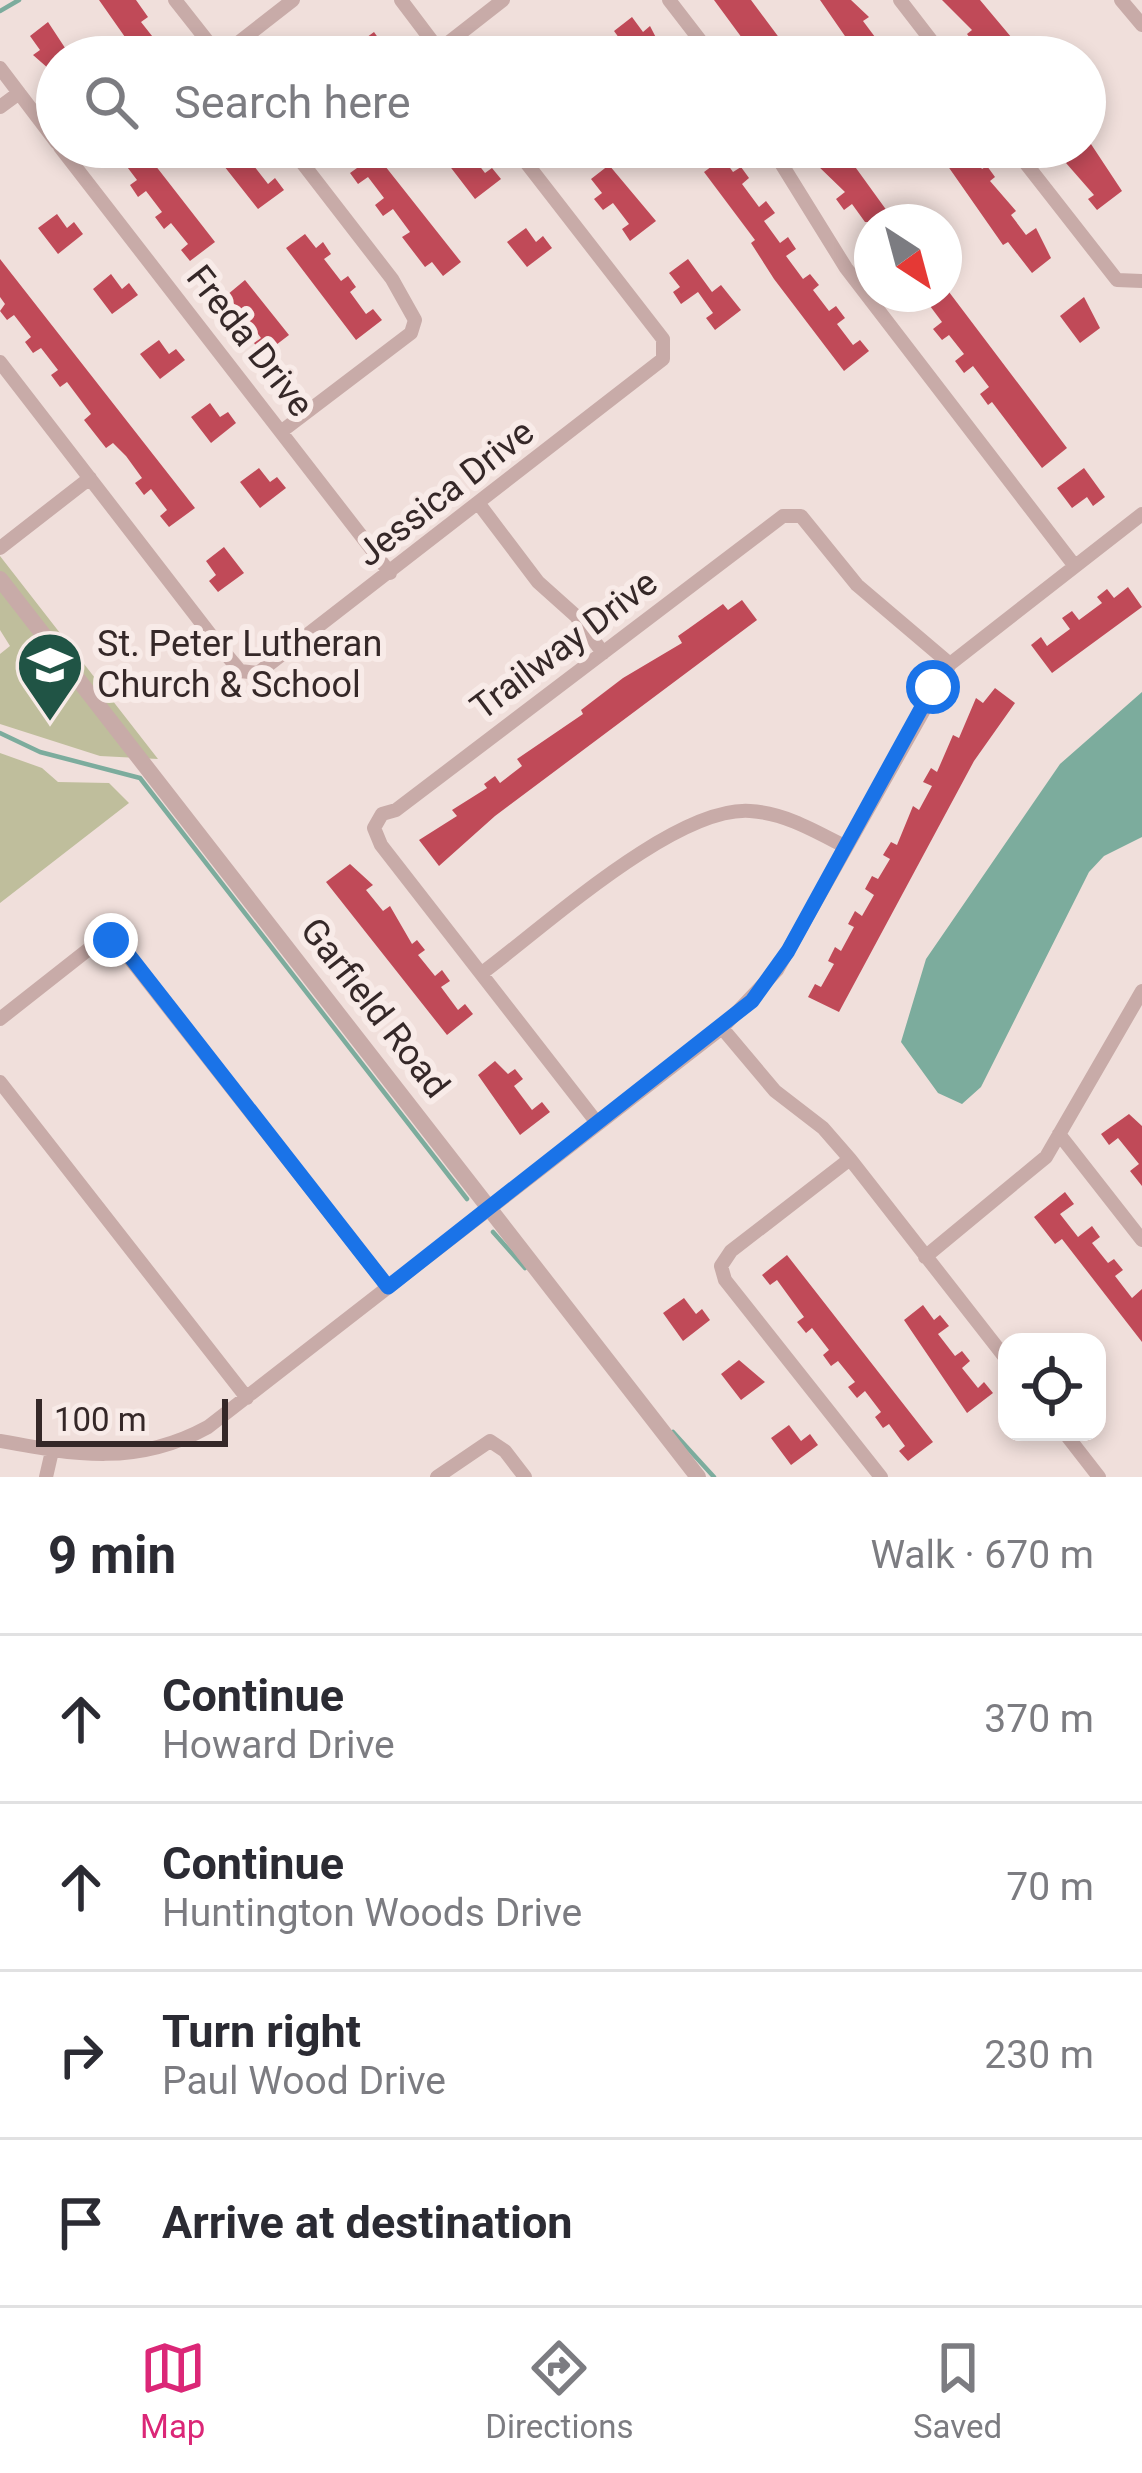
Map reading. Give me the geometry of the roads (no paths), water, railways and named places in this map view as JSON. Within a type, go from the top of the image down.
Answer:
[{"type":"street","points":[[176,0],[204,36]]},
{"type":"street","points":[[247,36],[293,0]]},
{"type":"street","points":[[400,0],[429,36]]},
{"type":"street","points":[[462,36],[503,0]]},
{"type":"street","points":[[669,0],[697,36]]},
{"type":"street","points":[[900,0],[928,36]]},
{"type":"street","points":[[1121,0],[1142,25]]},
{"type":"street","name":"Freda Drive","points":[[0,68],[36,115]]},
{"type":"street","points":[[0,107],[19,93]]},
{"type":"street","name":"Freda Drive","points":[[77,168],[390,573]]},
{"type":"street","points":[[282,431],[410,333],[415,320],[392,279],[306,168]]},
{"type":"street","name":"Jessica Drive","points":[[90,478],[220,647],[240,671],[251,675],[658,366],[666,349],[530,168]]},
{"type":"street","points":[[784,168],[846,268],[1074,565]]},
{"type":"street","points":[[1029,168],[1111,273],[1134,282]]},
{"type":"street","points":[[0,362],[90,478],[0,548]]},
{"type":"street","points":[[479,504],[538,582],[576,616],[603,653]]},
{"type":"street","name":"Trailway Drive","points":[[482,974],[374,828],[382,814],[396,809],[783,516],[794,514],[807,522],[857,585],[950,664]]},
{"type":"street","points":[[0,1441],[101,1457],[158,1450],[208,1426],[722,1028],[777,970],[950,664],[1142,514]]},
{"type":"street","name":"Garfield Road","points":[[0,579],[698,1477]]},
{"type":"street","points":[[598,1124],[482,974],[690,823],[746,810],[766,813],[800,823],[845,847]]},
{"type":"street","points":[[0,1019],[94,944],[111,940],[125,950],[388,1287]]},
{"type":"street","points":[[925,1257],[1022,1182],[1059,1133],[1142,992]]},
{"type":"street","points":[[722,1028],[775,1091],[824,1128],[998,1349]]},
{"type":"street","points":[[0,1082],[247,1398]]},
{"type":"street","points":[[1059,1133],[1142,1240]]},
{"type":"street","points":[[850,1159],[731,1251],[721,1266],[725,1280],[881,1477]]},
{"type":"street","points":[[437,1477],[490,1441],[525,1477]]},
{"type":"street","points":[[1071,1441],[1099,1477]]},
{"type":"street","points":[[46,1477],[52,1450]]},
{"type":"waterway","points":[[0,11],[19,0]]},
{"type":"waterway","points":[[0,733],[40,752],[140,778],[467,1199]]},
{"type":"waterway","points":[[493,1232],[525,1268]]},
{"type":"waterway","points":[[673,1432],[714,1477]]},
{"type":"place","name":"St. Peter Lutheran Church & School","points":[[50,724]]}]
